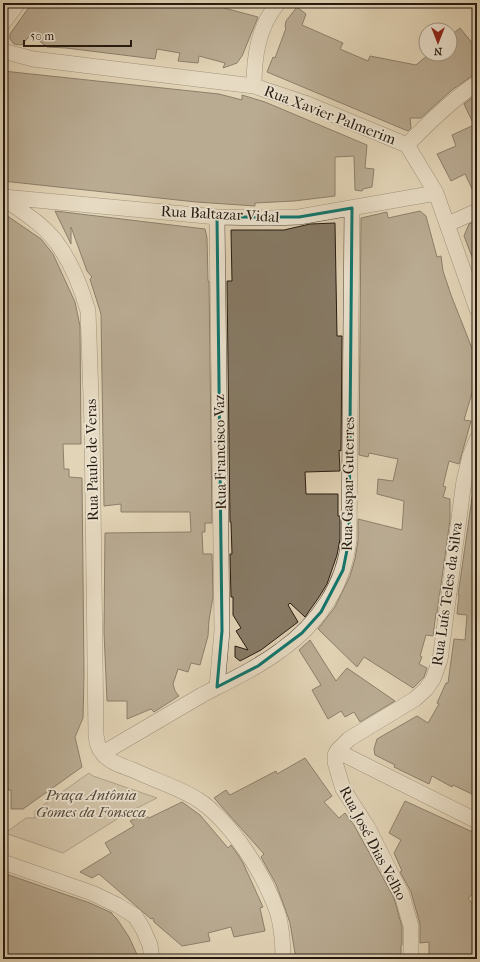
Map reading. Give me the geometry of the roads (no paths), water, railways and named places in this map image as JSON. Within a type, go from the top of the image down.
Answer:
[{"type":"street","points":[[3,23],[18,3]]},
{"type":"street","points":[[254,86],[255,53],[266,20],[277,3]]},
{"type":"street","name":"Rua Xavier Palmerim","points":[[3,51],[33,59],[254,86],[306,103],[408,145],[436,193],[477,309]]},
{"type":"street","points":[[408,145],[429,122],[477,83]]},
{"type":"street","name":"Rua Baltazar Vidal","points":[[3,197],[217,217],[270,218],[299,217],[436,193]]},
{"type":"street","name":"Rua Paulo de Veras","points":[[3,197],[23,211],[46,231],[61,248],[84,298],[88,311],[92,426],[96,735],[98,747],[103,753]]},
{"type":"street","name":"Rua Gaspar Guterres","points":[[103,753],[217,687],[264,662],[282,650],[302,633],[321,612],[335,588],[343,570],[348,553],[349,540],[352,208]]},
{"type":"street","points":[[448,224],[477,212]]},
{"type":"street","name":"Rua Francisco Vaz","points":[[217,217],[222,631],[217,687]]},
{"type":"street","name":"Rua Luís Teles da Silva","points":[[336,751],[350,739],[415,699],[426,689],[433,679],[440,660],[464,481],[470,456],[477,439]]},
{"type":"street","points":[[336,751],[477,821]]},
{"type":"street","name":"Rua José Dias Velho","points":[[336,751],[335,762],[343,789],[367,826],[402,896],[411,926],[411,959]]},
{"type":"street","points":[[103,753],[114,762],[182,790],[198,800],[221,819],[257,868],[270,892],[278,915],[283,941],[283,959]]},
{"type":"street","points":[[3,862],[92,893],[129,912],[135,916],[143,929],[150,945],[152,959]]},
{"type":"park label","name":"Praça Antônia Gomes da Fonseca","points":[[91,804]]}]
